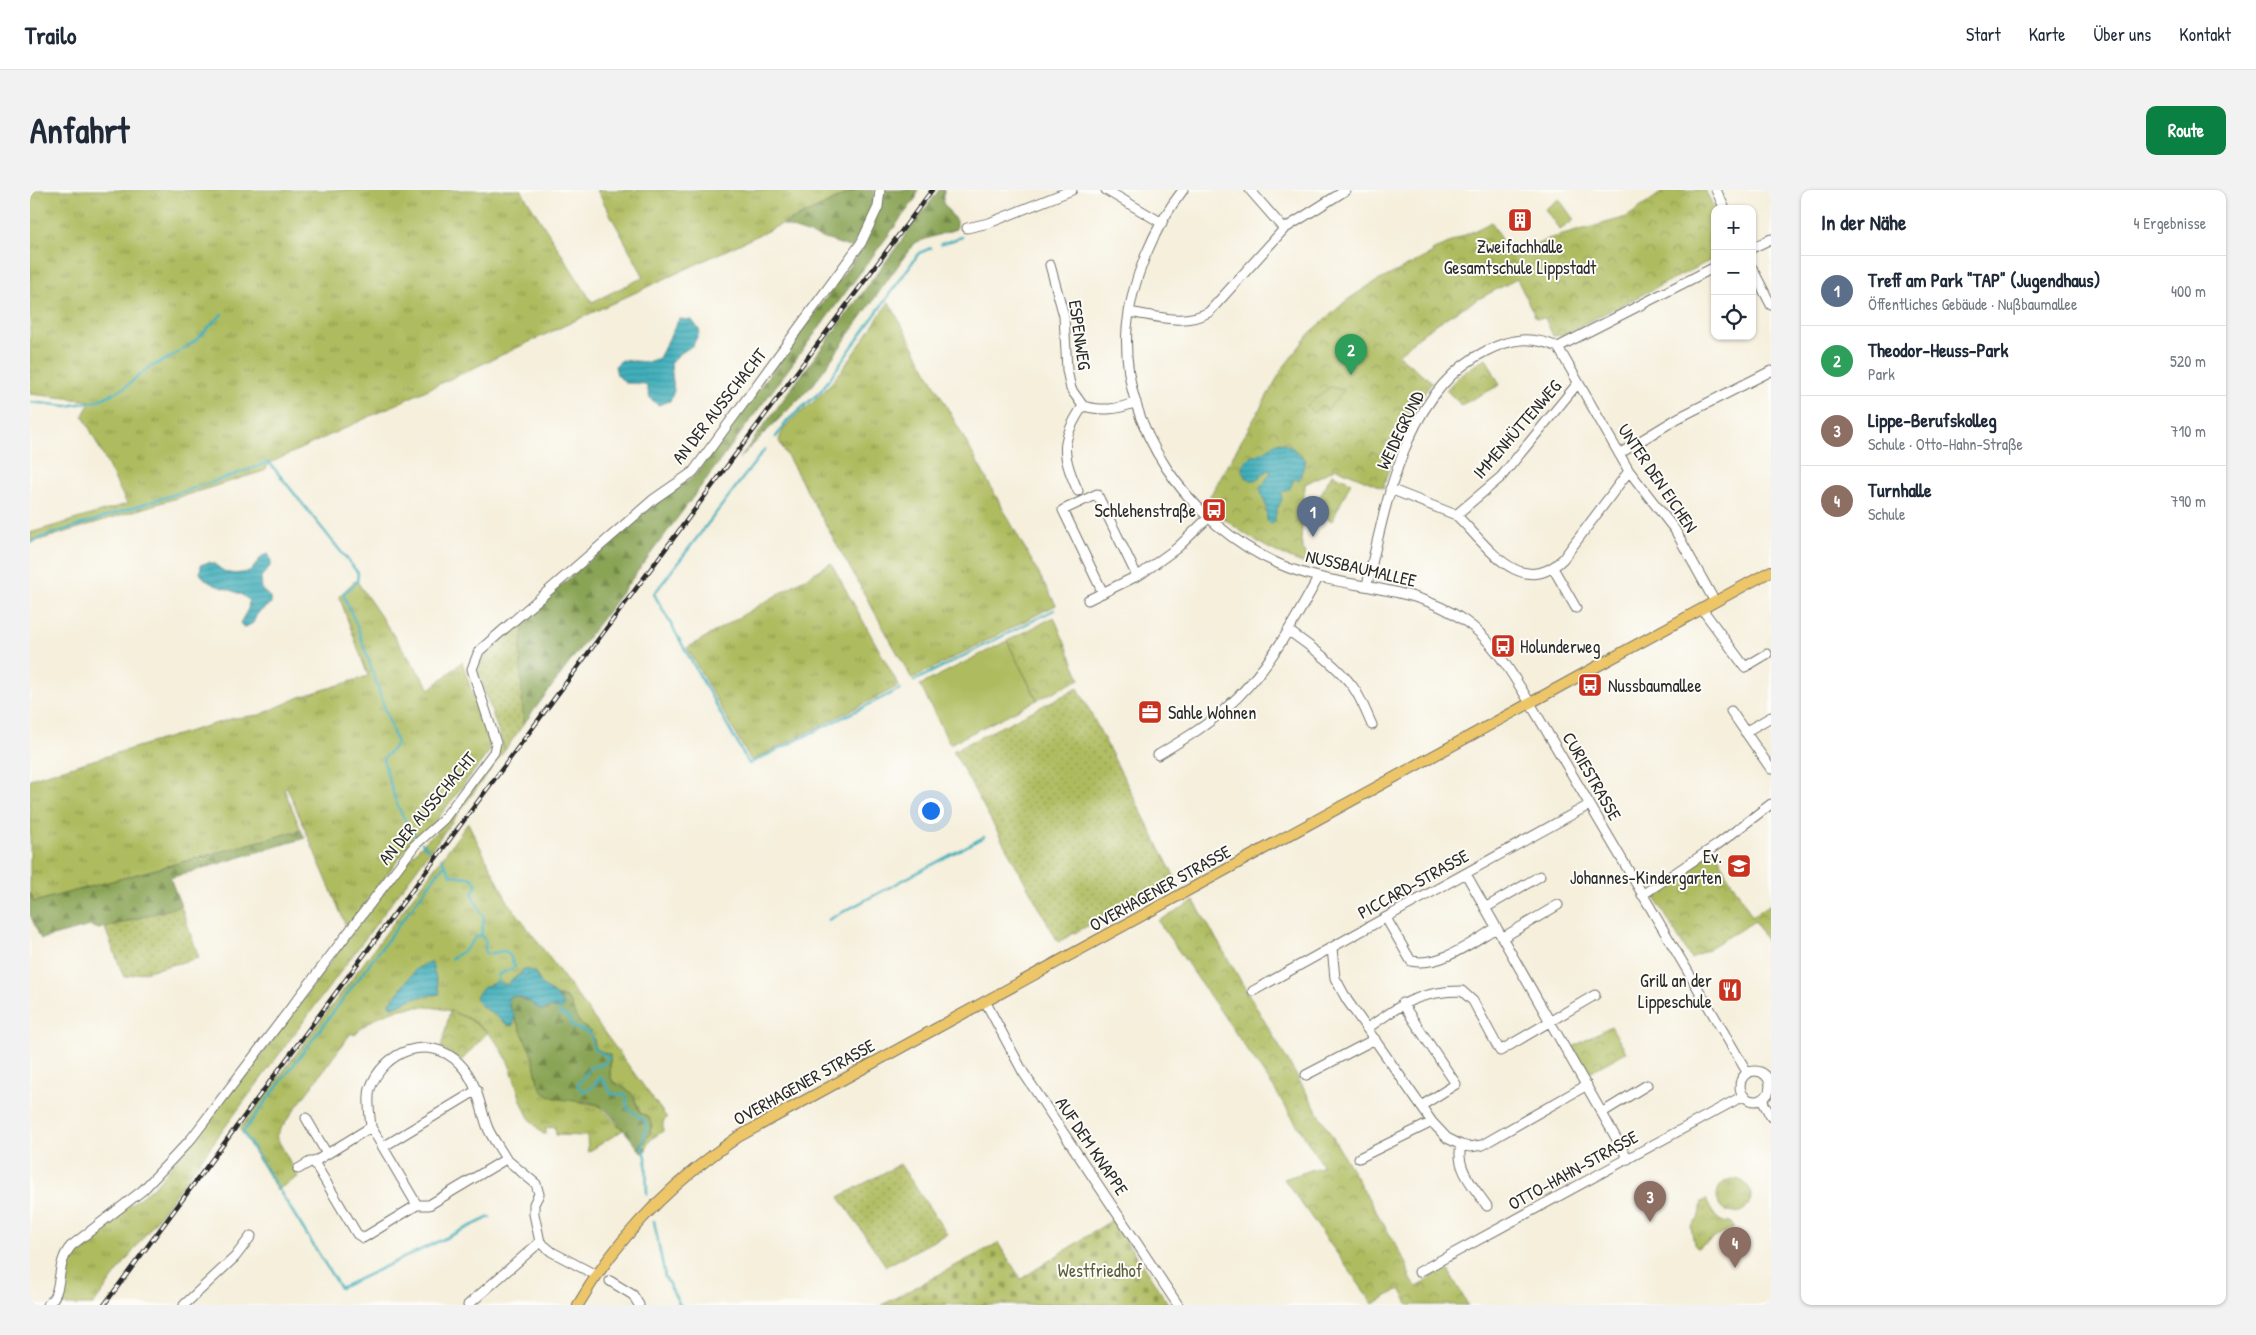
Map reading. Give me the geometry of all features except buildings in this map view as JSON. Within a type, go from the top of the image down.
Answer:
[{"type":"main road","name":"OVERHAGENER STRASSE","points":[[578,1305],[597,1273],[645,1214],[686,1175],[738,1137],[1771,570]]},
{"type":"street","name":"AN DER AUSSCHACHT","points":[[47,1305],[54,1298],[58,1289],[60,1265],[65,1253],[71,1246],[143,1190],[191,1139],[415,845],[443,820],[494,752],[496,743],[472,669],[479,651],[654,499],[693,472],[861,243],[878,207],[880,190]]},
{"type":"street","points":[[967,228],[989,223],[1072,190]]},
{"type":"street","points":[[1106,190],[1162,222]]},
{"type":"street","name":"NUSSBAUMALLEE","points":[[1183,190],[1162,222],[1136,285],[1129,312],[1127,337],[1136,402],[1146,432],[1169,473],[1208,518],[1240,542],[1269,559],[1318,578],[1367,585],[1422,598],[1465,621],[1480,633],[1496,651],[1530,703]]},
{"type":"street","points":[[1250,190],[1284,229]]},
{"type":"street","points":[[1129,312],[1183,320],[1200,317],[1218,304],[1284,229],[1346,190]]},
{"type":"street","points":[[1716,190],[1723,205]]},
{"type":"street","points":[[1756,246],[1771,239]]},
{"type":"street","name":"ESPENWEG","points":[[1050,265],[1064,316],[1067,370],[1071,390],[1084,406]]},
{"type":"street","points":[[1558,347],[1711,270]]},
{"type":"street","points":[[1756,276],[1771,305]]},
{"type":"street","name":"WEIDEGRUND","points":[[1367,585],[1390,489],[1418,421],[1438,390],[1453,373],[1482,353],[1514,340],[1526,338],[1543,341],[1558,347]]},
{"type":"street","name":"UNTER DEN EICHEN","points":[[1558,347],[1629,471],[1675,530],[1715,602]]},
{"type":"street","points":[[1619,454],[1678,418],[1771,371]]},
{"type":"street","name":"IMMENHÜTTENWEG","points":[[1456,515],[1501,477],[1578,383]]},
{"type":"street","points":[[1078,490],[1067,466],[1065,446],[1071,424],[1084,406],[1102,411],[1120,408],[1136,402]]},
{"type":"street","points":[[1390,489],[1456,515],[1504,564],[1520,572],[1536,574],[1553,568],[1629,471]]},
{"type":"street","points":[[1103,593],[1063,510],[1097,494],[1137,576]]},
{"type":"street","points":[[1088,600],[1137,576],[1177,548],[1208,518]]},
{"type":"street","points":[[1553,568],[1576,608]]},
{"type":"street","points":[[1158,755],[1227,708],[1267,662],[1289,631],[1318,578]]},
{"type":"street","points":[[1702,609],[1745,667],[1767,654]]},
{"type":"street","points":[[1289,631],[1321,655],[1345,677],[1354,688],[1372,725]]},
{"type":"street","name":"CURIESTRASSE","points":[[1530,703],[1747,1072]]},
{"type":"street","points":[[1731,711],[1771,769]]},
{"type":"street","points":[[1746,732],[1771,717]]},
{"type":"street","points":[[1642,895],[1717,845],[1771,804]]},
{"type":"street","name":"PICCARD-STRASSE","points":[[1253,991],[1589,805]]},
{"type":"street","points":[[1466,874],[1628,1159]]},
{"type":"street","points":[[1485,908],[1540,876]]},
{"type":"street","points":[[1502,938],[1558,905]]},
{"type":"street","points":[[1386,918],[1411,961],[1420,962],[1441,958],[1496,928]]},
{"type":"street","points":[[1332,948],[1335,978],[1348,1000],[1432,1122],[1447,1138],[1461,1146],[1482,1145],[1587,1085]]},
{"type":"street","points":[[1368,1028],[1402,1003],[1417,997],[1445,991],[1462,991],[1473,1000],[1500,1051],[1595,995]]},
{"type":"street","name":"AUF DEM KNAPPE","points":[[985,1002],[1023,1072],[1178,1305]]},
{"type":"street","points":[[1402,1003],[1456,1084],[1421,1106]]},
{"type":"street","points":[[1306,1075],[1375,1038]]},
{"type":"street","points":[[417,1204],[371,1127],[370,1090],[383,1065],[401,1053],[421,1048],[444,1053],[460,1065],[477,1090],[488,1127],[506,1159],[536,1184],[539,1194],[534,1204],[534,1214],[540,1242],[552,1252],[592,1273],[597,1273]]},
{"type":"street","points":[[1761,1071],[1770,1077],[1769,1092],[1762,1100],[1751,1100],[1743,1096],[1739,1083],[1747,1072],[1761,1071]]},
{"type":"street","points":[[1603,1112],[1647,1085]]},
{"type":"street","points":[[383,1147],[477,1090]]},
{"type":"street","name":"OTTO-HAHN-STRASSE","points":[[1419,1272],[1743,1096]]},
{"type":"street","points":[[1762,1100],[1771,1117]]},
{"type":"street","points":[[306,1118],[327,1154]]},
{"type":"street","points":[[1359,1158],[1432,1122]]},
{"type":"street","points":[[298,1168],[314,1162],[371,1127]]},
{"type":"street","points":[[1461,1146],[1459,1152],[1461,1168],[1487,1206]]},
{"type":"street","points":[[314,1162],[357,1234],[363,1238],[417,1204],[428,1205],[506,1159]]},
{"type":"street","points":[[184,1305],[235,1257],[250,1236]]},
{"type":"street","points":[[468,1305],[540,1242]]},
{"type":"street","points":[[610,1281],[633,1295],[639,1305]]},
{"type":"green space","points":[[30,190],[521,190],[592,302],[644,277],[597,190],[855,190],[270,463],[264,471],[30,543],[30,533],[127,504],[83,415],[91,401],[30,394]]},
{"type":"green space","points":[[855,190],[874,190],[874,207],[852,248],[783,225]]},
{"type":"green space","points":[[884,190],[918,190],[916,198],[523,725],[520,650],[525,617],[656,502],[695,475],[865,245]]},
{"type":"green space","points":[[939,190],[944,190],[943,203],[956,221],[956,229],[914,243],[813,385],[739,459]]},
{"type":"green space","points":[[1665,190],[1705,190],[1713,205],[1711,205],[1711,260],[1562,335],[1553,336],[1545,318],[1536,318],[1517,279],[1455,312],[1425,332],[1398,355],[1432,382],[1403,432],[1383,488],[1336,468],[1305,484],[1301,541],[1308,565],[1280,554],[1254,540],[1206,503],[1283,368],[1309,334],[1347,300],[1370,285],[1433,253],[1432,251],[1492,222],[1510,258],[1548,239],[1627,217]]},
{"type":"green space","points":[[1559,199],[1574,220],[1560,230],[1545,209]]},
{"type":"green space","points":[[889,302],[1056,605],[912,679],[779,441],[787,424],[811,404],[832,382]]},
{"type":"green space","points":[[1486,358],[1500,385],[1461,405],[1446,390],[1461,374]]},
{"type":"green space","points":[[1330,387],[1344,390],[1327,410],[1322,405],[1313,413],[1307,405]]},
{"type":"green space","points":[[1332,474],[1351,482],[1332,521],[1312,510]]},
{"type":"green space","points":[[831,563],[899,686],[751,761],[687,648]]},
{"type":"green space","points":[[356,580],[430,689],[462,662],[491,749],[425,835],[408,846],[347,928],[287,787],[284,789],[301,830],[34,902],[30,893],[30,779],[234,718],[260,715],[300,697],[368,676],[339,596]]},
{"type":"green space","points":[[525,617],[520,650],[523,725],[505,750],[477,669],[488,651]]},
{"type":"green space","points":[[1054,617],[1080,679],[1037,700],[1007,641]]},
{"type":"green space","points":[[1007,641],[1037,700],[950,744],[920,685]]},
{"type":"green space","points":[[1078,688],[1175,878],[1058,942],[953,751]]},
{"type":"green space","points":[[503,743],[505,750],[93,1305],[60,1305],[63,1298],[66,1269],[70,1255],[75,1248],[155,1186],[271,1043],[357,926],[419,848],[446,822]]},
{"type":"green space","points":[[468,823],[507,900],[667,1118],[663,1122],[663,1131],[650,1141],[646,1150],[643,1145],[652,1126],[648,1116],[640,1113],[633,1095],[613,1082],[610,1075],[610,1055],[596,1049],[594,1039],[587,1029],[577,1022],[571,1004],[563,996],[557,996],[547,989],[539,982],[536,975],[522,973],[512,979],[508,985],[498,983],[493,1013],[509,1026],[513,1025],[515,1018],[533,1057],[538,1083],[569,1100],[598,1105],[623,1130],[588,1152],[587,1136],[556,1135],[555,1127],[546,1128],[546,1134],[543,1134],[528,1116],[507,1060],[489,1035],[473,1021],[453,1012],[433,1008],[411,1007],[391,1012],[371,1021],[354,1035],[351,1033],[281,1128],[276,1136],[298,1177],[277,1190],[240,1129]]},
{"type":"green space","points":[[301,830],[305,838],[170,878],[181,906],[99,929],[90,926],[41,939],[30,915],[30,893],[34,902]]},
{"type":"green space","points":[[1717,848],[1721,864],[1752,916],[1771,904],[1771,949],[1755,921],[1691,959],[1653,894]]},
{"type":"green space","points":[[1194,901],[1407,1264],[1413,1282],[1417,1287],[1426,1282],[1442,1265],[1447,1268],[1468,1305],[1409,1305],[1400,1289],[1373,1304],[1284,1179],[1323,1166],[1273,1087],[1158,921]]},
{"type":"green space","points":[[181,906],[199,958],[124,977],[105,928]]},
{"type":"green space","points":[[517,996],[536,1005],[540,1010],[548,1007],[559,1009],[561,1000],[557,996],[568,999],[578,1020],[591,1032],[596,1049],[610,1055],[610,1075],[613,1082],[628,1090],[633,1095],[640,1113],[648,1116],[651,1127],[643,1145],[646,1150],[642,1153],[614,1119],[596,1104],[556,1098],[543,1092],[538,1083],[533,1057],[508,1002],[508,997]]},
{"type":"green space","points":[[450,1011],[469,1019],[488,1032],[462,1060],[441,1048]]},
{"type":"green space","points":[[1611,1026],[1626,1052],[1588,1073],[1573,1047]]},
{"type":"green space","points":[[900,1164],[947,1234],[886,1266],[839,1197]]},
{"type":"green space","points":[[1734,1179],[1746,1184],[1751,1196],[1746,1208],[1734,1213],[1722,1208],[1717,1196],[1722,1184]]},
{"type":"green space","points":[[1706,1199],[1718,1219],[1730,1222],[1734,1227],[1697,1248],[1694,1244],[1691,1227],[1698,1219],[1702,1202]]},
{"type":"green space","name":"Westfriedhof","points":[[1112,1220],[1169,1305],[882,1305],[998,1243],[1021,1279]]},
{"type":"water","points":[[679,319],[692,320],[700,331],[693,345],[677,356],[671,364],[674,391],[670,401],[658,405],[650,398],[646,384],[625,383],[617,375],[615,366],[622,360],[647,362],[659,358]]},
{"type":"water","points":[[1280,442],[1290,446],[1306,460],[1299,480],[1294,479],[1290,488],[1281,493],[1282,500],[1272,524],[1267,521],[1266,506],[1260,489],[1271,472],[1268,470],[1256,479],[1251,480],[1244,475],[1242,467],[1249,458]]},
{"type":"water","points":[[268,554],[271,564],[261,577],[262,590],[271,598],[271,603],[257,614],[253,623],[244,628],[240,623],[248,609],[249,601],[244,596],[210,583],[200,573],[201,565],[209,562],[226,572],[242,573],[251,571],[262,556]]},
{"type":"water","points":[[427,963],[432,963],[440,994],[414,998],[393,1007],[390,1006],[390,1003],[416,969]]},
{"type":"water","points":[[523,969],[534,971],[542,985],[557,996],[564,1005],[561,1009],[555,1007],[540,1010],[522,998],[517,996],[509,997],[508,1002],[515,1018],[513,1025],[509,1026],[478,1003],[476,996],[483,988],[496,982],[508,985],[512,979],[520,975]]},
{"type":"waterway","points":[[941,244],[962,237]]},
{"type":"waterway","points":[[776,437],[787,421],[820,392],[919,253],[931,248]]},
{"type":"waterway","points":[[30,402],[67,406],[97,401],[124,388],[148,368],[171,357],[195,341],[222,314]]},
{"type":"waterway","points":[[765,449],[654,594],[749,764],[900,689]]},
{"type":"waterway","points":[[30,541],[269,462],[358,573],[357,582],[343,594],[357,626],[397,744],[383,759],[389,780],[400,811],[418,839]]},
{"type":"waterway","points":[[914,681],[1054,610]]},
{"type":"waterway","points":[[828,920],[984,837]]},
{"type":"waterway","points":[[422,843],[428,849]]},
{"type":"waterway","points":[[441,858],[451,875],[473,879],[477,885],[472,894],[484,918],[481,935],[486,942],[485,952],[488,954],[505,951],[510,956],[515,967],[498,975],[498,983]]},
{"type":"waterway","points":[[444,865],[243,1132],[340,1288],[490,1217]]},
{"type":"waterway","points":[[451,959],[466,949],[476,937],[481,935]]},
{"type":"waterway","points":[[559,1009],[559,1013],[568,1017],[573,1027],[590,1033],[594,1049],[609,1057],[602,1065],[591,1067],[578,1084],[580,1089],[585,1091],[591,1088],[601,1077],[612,1094],[626,1095],[627,1108],[645,1121],[646,1128],[642,1146],[646,1157],[647,1194]]},
{"type":"waterway","points":[[654,1221],[665,1277],[680,1305]]},
{"type":"railway","points":[[104,1305],[932,190]]},
{"type":"place","name":"Zweifachhalle Gesamtschule Lippstadt","points":[[1520,220]]},
{"type":"place","name":"Theodor-Heuss-Park","points":[[1351,375]]},
{"type":"place","name":"Schlehenstraße","points":[[1214,510]]},
{"type":"place","name":"Treff am Park \"TAP\" (Jugendhaus)","points":[[1313,537]]},
{"type":"place","name":"Holunderweg","points":[[1503,646]]},
{"type":"place","name":"Nussbaumallee","points":[[1590,685]]},
{"type":"place","name":"Sahle Wohnen","points":[[1150,712]]},
{"type":"place","name":"Ev. Johannes-Kindergarten","points":[[1739,866]]},
{"type":"place","name":"Grill an der Lippeschule","points":[[1730,990]]},
{"type":"place","name":"Lippe-Berufskolleg","points":[[1650,1222]]},
{"type":"place","name":"Turnhalle","points":[[1735,1268]]}]
